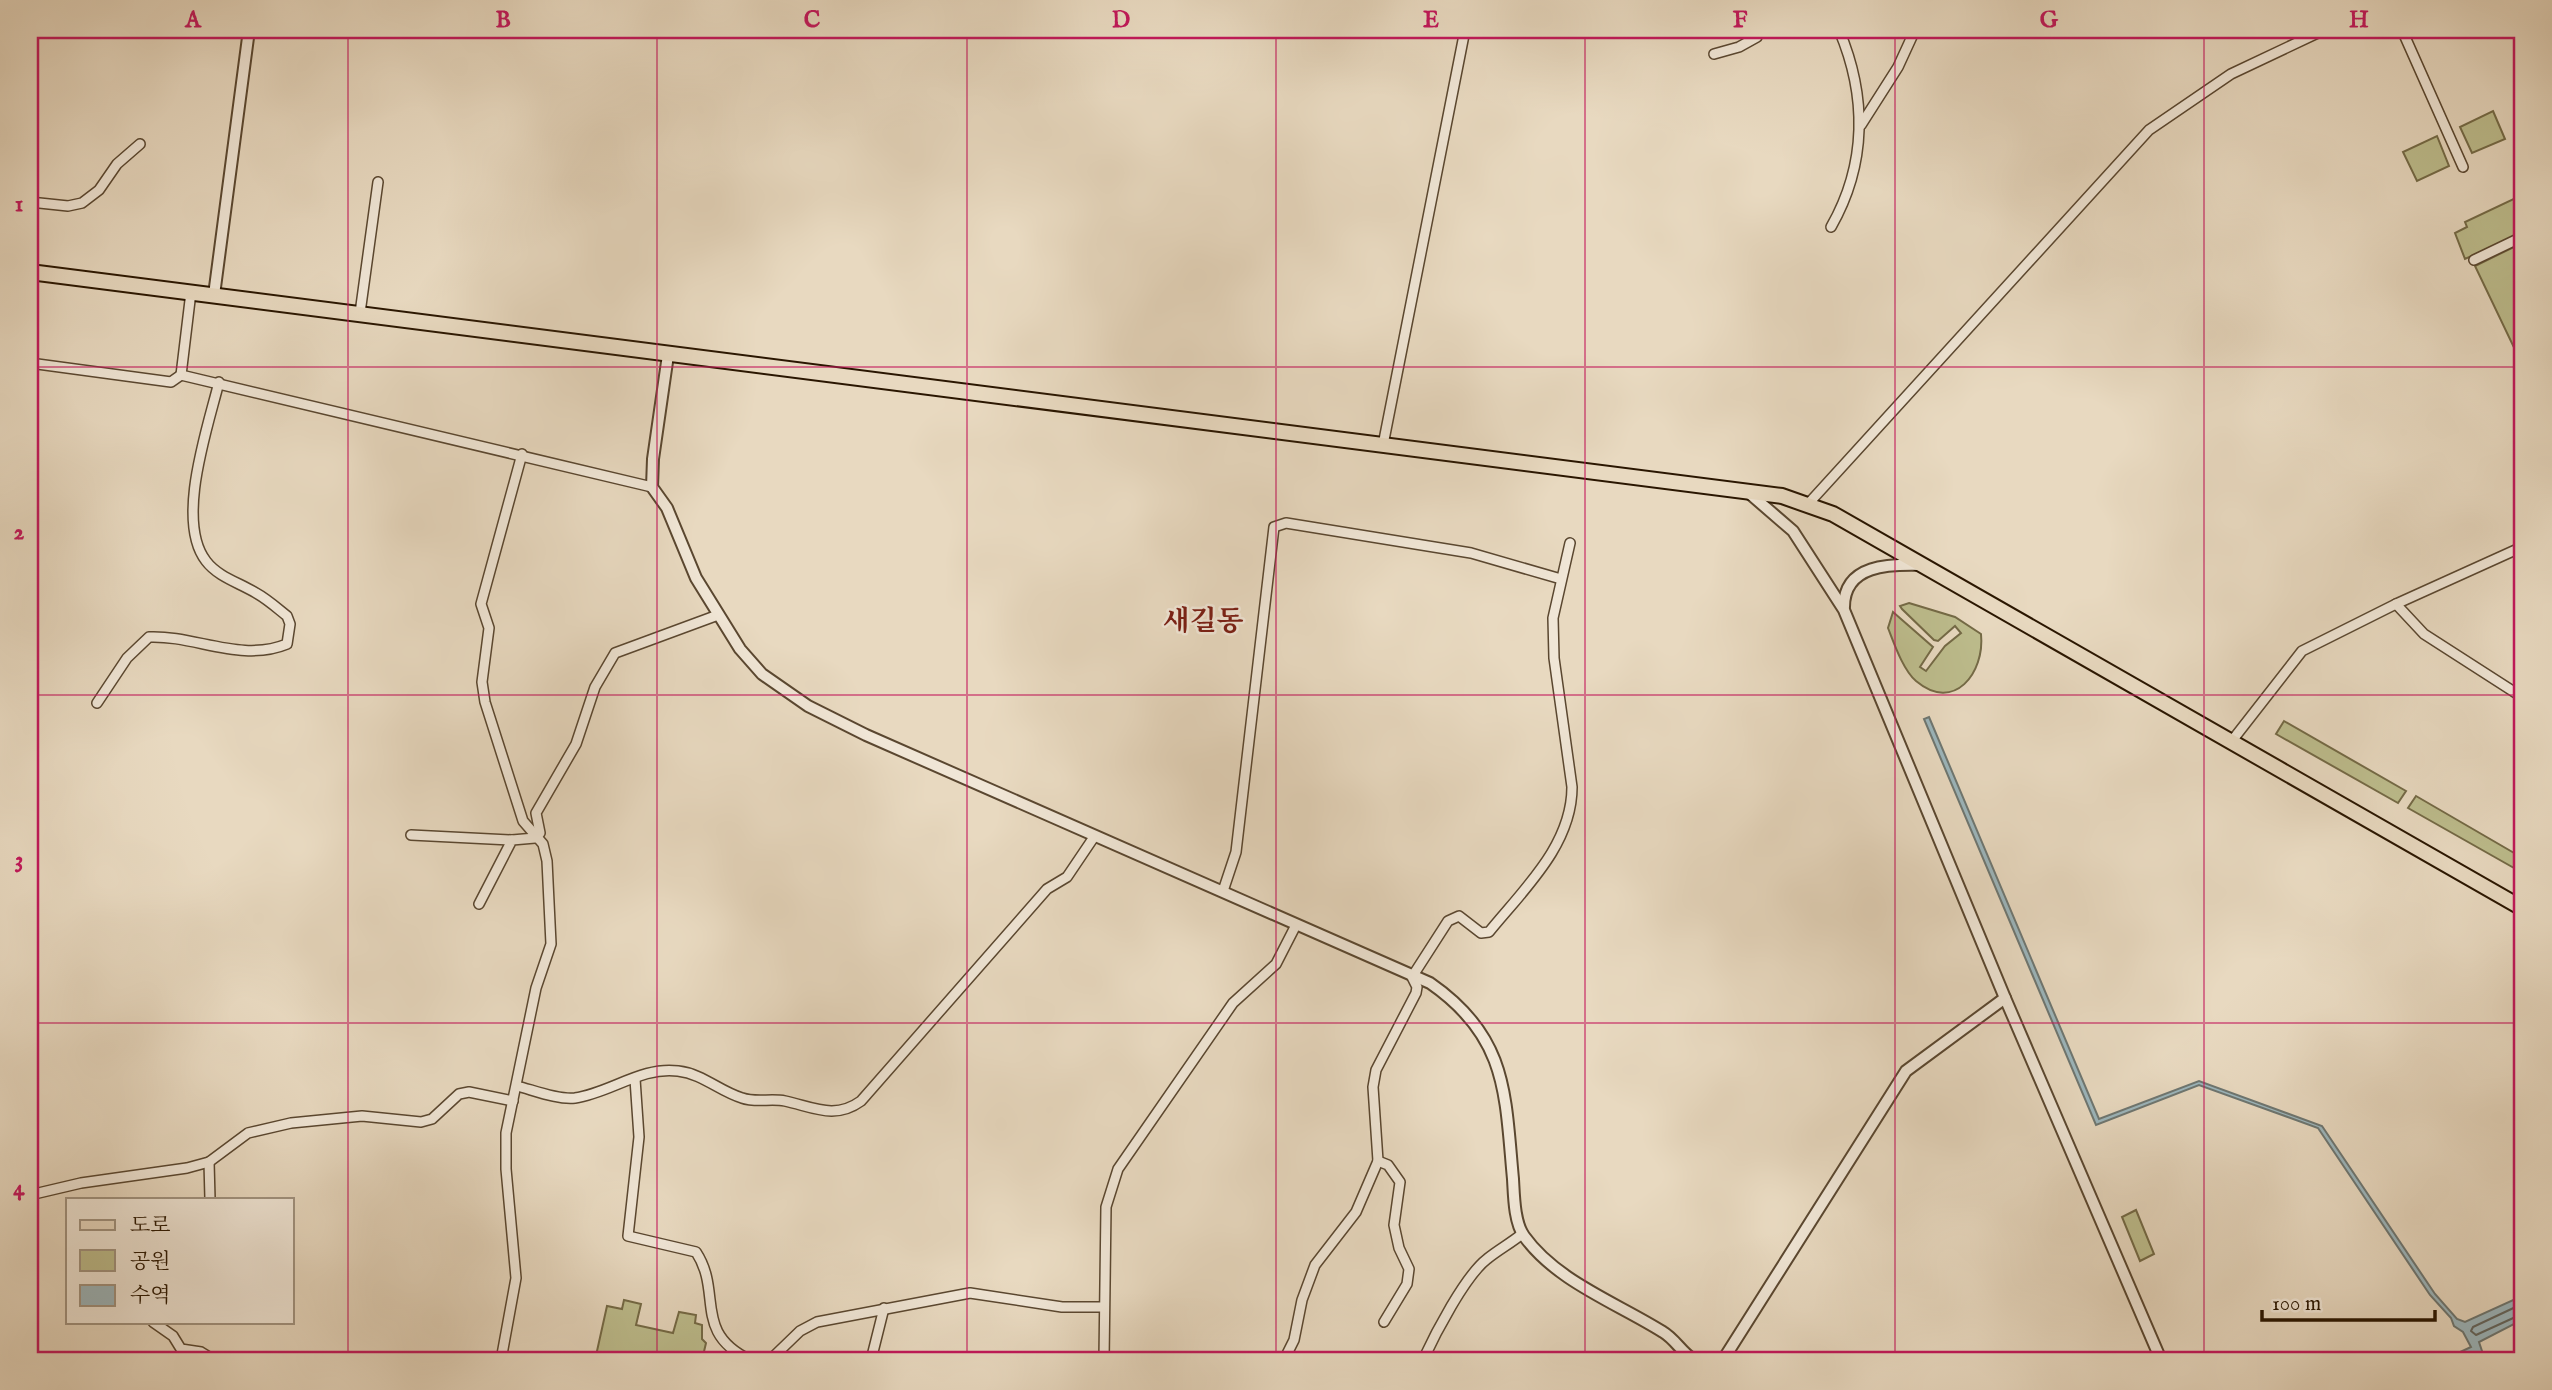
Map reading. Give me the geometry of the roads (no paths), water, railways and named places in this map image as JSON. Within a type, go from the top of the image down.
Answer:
[{"type":"main road","points":[[30,272],[1747,491],[1809,503],[2522,908]]},
{"type":"street","points":[[214,295],[249,30]]},
{"type":"street","points":[[1382,445],[1465,30]]},
{"type":"street","points":[[1714,54],[1739,47],[1757,37],[1759,30]]},
{"type":"street","points":[[1831,227],[1850,185],[1861,125],[1854,73],[1839,30]]},
{"type":"street","points":[[1861,125],[1898,67],[1915,30]]},
{"type":"street","points":[[1809,503],[2149,130],[2231,74],[2324,30]]},
{"type":"street","points":[[2402,30],[2463,167]]},
{"type":"street","points":[[30,202],[68,206],[82,203],[99,190],[117,164],[140,144]]},
{"type":"street","points":[[360,313],[379,182]]},
{"type":"street","points":[[2474,260],[2522,237]]},
{"type":"street","points":[[30,363],[171,382],[181,374],[191,292]]},
{"type":"street","points":[[652,487],[668,355]]},
{"type":"street","points":[[181,374],[652,487],[667,508],[696,578],[740,649],[762,674],[808,706],[1094,837],[1223,891],[1442,991],[1488,1041],[1504,1088],[1514,1198],[1522,1234],[1558,1270],[1667,1334],[1694,1360]]},
{"type":"street","points":[[97,703],[127,658],[149,637],[165,637],[205,647],[271,651],[287,644],[290,636],[287,616],[259,594],[217,572],[205,560],[199,543],[191,502],[219,382]]},
{"type":"street","points":[[501,1360],[516,1278],[505,1149],[536,988],[551,944],[547,860],[542,844],[523,821],[482,682],[489,628],[481,604],[522,454]]},
{"type":"street","points":[[1747,491],[1793,531],[1844,610],[2005,998],[2161,1360]]},
{"type":"street","points":[[1223,891],[1236,852],[1274,527],[1286,523],[1471,553],[1561,579]]},
{"type":"street","points":[[1412,977],[1448,921],[1459,916],[1481,933],[1489,932],[1550,857],[1563,834],[1572,806],[1572,787],[1554,658],[1553,618],[1570,543]]},
{"type":"street","points":[[2231,742],[2302,651],[2396,604],[2522,547]]},
{"type":"street","points":[[1844,610],[1844,595],[1850,583],[1861,574],[1885,564],[1922,565]]},
{"type":"street","points":[[2396,604],[2424,634],[2522,697]]},
{"type":"street","points":[[411,835],[512,840],[535,838],[540,833],[536,813],[576,744],[595,687],[615,653],[718,615]]},
{"type":"street","points":[[517,1086],[572,1098],[648,1073],[676,1070],[699,1075],[749,1100],[783,1100],[811,1109],[849,1110],[862,1101],[1047,889],[1067,877],[1094,837]]},
{"type":"street","points":[[479,904],[512,840]]},
{"type":"street","points":[[1104,1360],[1106,1207],[1118,1169],[1233,1003],[1276,964],[1296,925]]},
{"type":"street","points":[[1284,1360],[1294,1340],[1302,1300],[1315,1265],[1356,1212],[1378,1161],[1373,1087],[1376,1070],[1416,993],[1417,986],[1412,977]]},
{"type":"street","points":[[1723,1360],[1906,1071],[2005,998]]},
{"type":"street","points":[[635,1079],[639,1137],[628,1236],[696,1252],[704,1263],[715,1332],[739,1355],[750,1360]]},
{"type":"street","points":[[30,1195],[81,1184],[143,1177],[209,1162],[248,1133],[291,1123],[362,1116],[421,1122],[432,1119],[459,1094],[469,1092],[513,1101]]},
{"type":"street","points":[[1378,1161],[1388,1165],[1400,1182],[1394,1225],[1399,1248],[1409,1269],[1407,1283],[1384,1322]]},
{"type":"street","points":[[209,1162],[210,1198]]},
{"type":"street","points":[[1423,1360],[1434,1335],[1485,1260],[1522,1234]]},
{"type":"street","points":[[770,1360],[800,1331],[817,1322],[970,1293],[1062,1307],[1104,1307]]},
{"type":"street","points":[[871,1360],[884,1308]]},
{"type":"street","points":[[156,1324],[173,1336],[181,1349],[201,1352],[214,1360]]},
{"type":"street","points":[[175,1360],[189,1352]]},
{"type":"water","points":[[1929,717],[2099,1119],[2199,1081],[2322,1126],[2435,1294],[2457,1319],[2465,1322],[2522,1296],[2522,1320],[2479,1342],[2485,1360],[2443,1360],[2471,1347],[2463,1332],[2454,1326],[2451,1318],[2430,1295],[2318,1128],[2199,1085],[2096,1125],[1924,719]]},
{"type":"district","name":"새길동","points":[[1203,620]]}]
